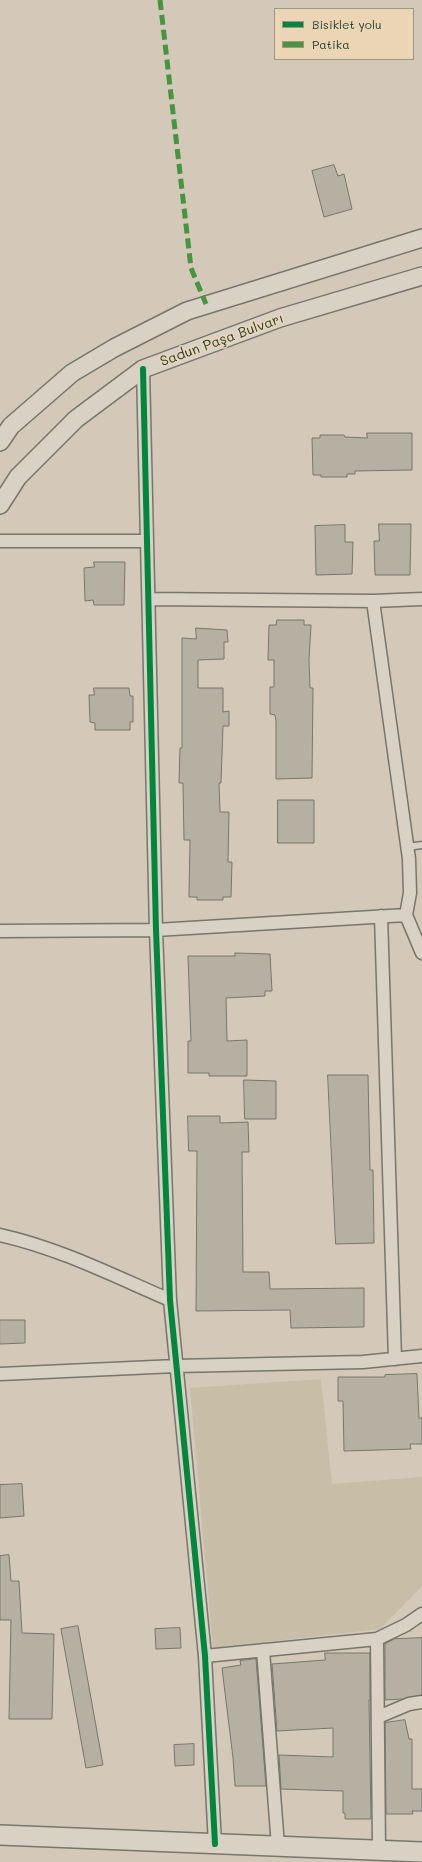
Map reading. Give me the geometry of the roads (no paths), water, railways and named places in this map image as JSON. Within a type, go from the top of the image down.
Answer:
[{"type":"highway","points":[[0,1835],[422,1852]]},
{"type":"main road","points":[[0,442],[11,426],[72,373],[114,348],[187,311],[422,238]]},
{"type":"main road","name":"Sadun Paşa Bulvarı","points":[[0,505],[18,477],[76,419],[143,369],[280,318],[422,276]]},
{"type":"street","points":[[143,369],[156,930],[170,1300],[204,1656],[215,1844]]},
{"type":"street","points":[[0,541],[147,541]]},
{"type":"street","points":[[148,600],[373,602],[422,600]]},
{"type":"street","points":[[373,602],[407,847],[410,893],[406,915],[422,953]]},
{"type":"street","points":[[0,931],[156,930],[406,915]]},
{"type":"street","points":[[381,916],[395,1359]]},
{"type":"street","points":[[0,1234],[31,1242],[60,1252],[170,1300]]},
{"type":"street","points":[[0,1374],[176,1366],[355,1362],[422,1356]]},
{"type":"street","points":[[204,1656],[377,1639],[406,1625],[422,1614]]},
{"type":"street","points":[[377,1639],[379,1850]]},
{"type":"street","points":[[263,1650],[278,1846]]},
{"type":"street","points":[[378,1717],[409,1704],[422,1702]]},
{"type":"lane","points":[[407,847],[422,845]]}]
